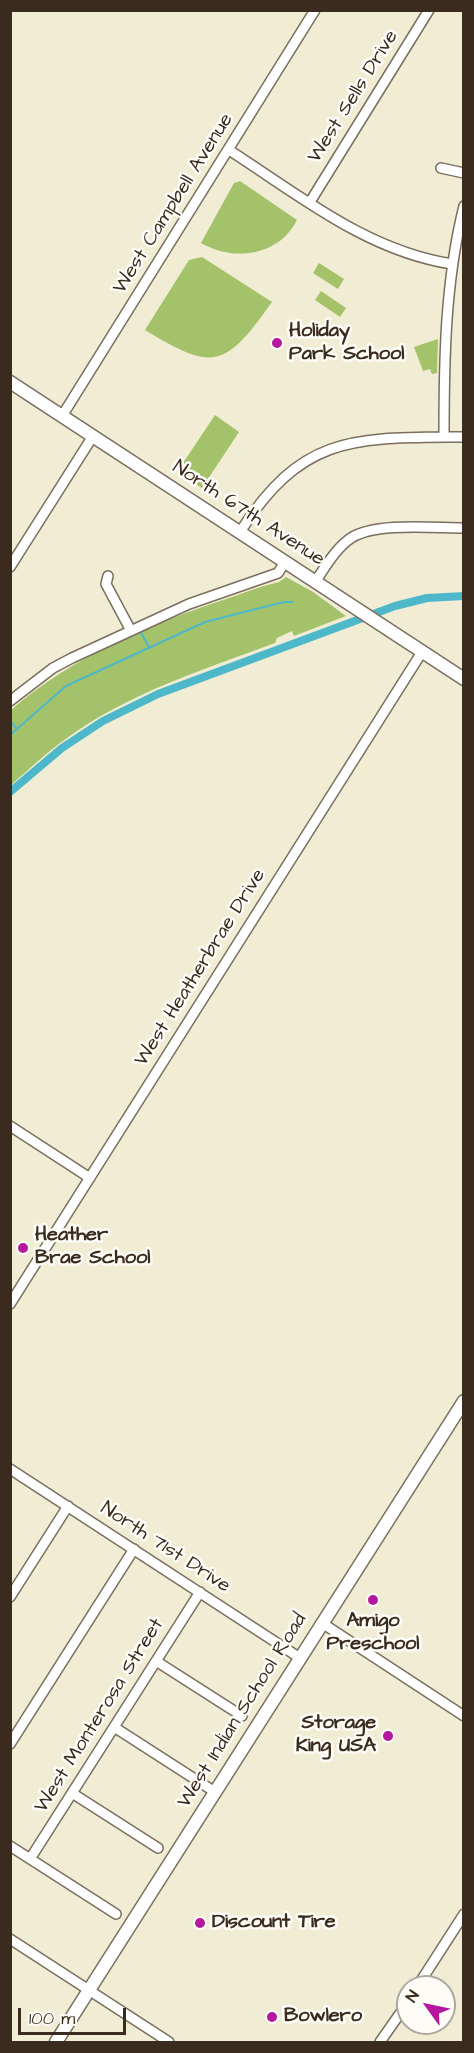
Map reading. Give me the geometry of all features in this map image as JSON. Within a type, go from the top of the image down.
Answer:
[{"type":"main road","name":"North 67th Avenue","points":[[12,387],[93,436],[464,679]]},
{"type":"main road","name":"West Indian School Road","points":[[56,2043],[464,1401]]},
{"type":"street","name":"West Campbell Avenue","points":[[62,416],[315,10]]},
{"type":"street","name":"West Sells Drive","points":[[310,202],[429,10]]},
{"type":"street","points":[[229,150],[372,240],[409,254],[452,264]]},
{"type":"street","points":[[441,168],[464,173]]},
{"type":"street","points":[[444,438],[445,340],[452,264],[464,206]]},
{"type":"street","points":[[10,567],[93,436]]},
{"type":"street","points":[[240,532],[268,492],[293,468],[316,454],[358,441],[464,437]]},
{"type":"street","points":[[315,582],[342,546],[360,534],[384,530],[464,528]]},
{"type":"street","points":[[10,701],[53,668],[130,629],[189,604],[278,573],[285,562]]},
{"type":"street","points":[[108,576],[106,584],[130,629]]},
{"type":"street","name":"West Heatherbrae Drive","points":[[10,1304],[422,652]]},
{"type":"street","points":[[10,1126],[90,1178]]},
{"type":"street","name":"North 71st Drive","points":[[10,1469],[300,1658]]},
{"type":"street","points":[[10,1597],[68,1506]]},
{"type":"street","points":[[10,1744],[134,1549]]},
{"type":"street","name":"West Monterosa Street","points":[[30,1859],[200,1592]]},
{"type":"street","points":[[322,1623],[464,1716]]},
{"type":"street","points":[[156,1661],[242,1716]]},
{"type":"street","points":[[114,1727],[214,1792]]},
{"type":"street","points":[[72,1793],[158,1848]]},
{"type":"street","points":[[10,1846],[116,1914]]},
{"type":"street","points":[[425,1975],[464,1914]]},
{"type":"street","points":[[10,1939],[169,2043]]},
{"type":"street","points":[[380,2043],[396,2020]]},
{"type":"green space","points":[[240,181],[297,220],[279,241],[255,252],[241,254],[227,252],[201,243],[234,183]]},
{"type":"green space","points":[[202,257],[272,302],[242,340],[229,351],[217,356],[203,357],[187,353],[145,330],[189,260]]},
{"type":"green space","points":[[319,263],[344,279],[338,289],[313,273]]},
{"type":"green space","points":[[321,291],[346,308],[340,317],[315,300]]},
{"type":"green space","points":[[438,339],[437,373],[432,374],[430,369],[423,371],[414,347]]},
{"type":"green space","points":[[215,415],[239,432],[202,488],[177,472]]},
{"type":"green space","points":[[286,577],[313,592],[346,616],[294,636],[292,631],[277,638],[275,643],[138,696],[87,724],[43,757],[11,785],[11,710],[35,691],[86,658],[141,631],[197,609],[279,582]]},
{"type":"waterway","points":[[10,792],[62,748],[103,721],[158,694],[395,606],[427,598],[464,596]]},
{"type":"waterway","points":[[10,735],[66,686],[205,622],[284,602],[293,602]]},
{"type":"waterway","points":[[139,629],[149,647]]},
{"type":"waterway","points":[[10,721],[16,728]]},
{"type":"place","name":"Holiday Park School","points":[[277,343]]},
{"type":"place","name":"Heather Brae School","points":[[23,1248]]},
{"type":"place","name":"Amigo Preschool","points":[[373,1600]]},
{"type":"place","name":"Storage King USA","points":[[388,1736]]},
{"type":"place","name":"Discount Tire","points":[[200,1923]]},
{"type":"place","name":"Bowlero","points":[[272,2017]]}]
